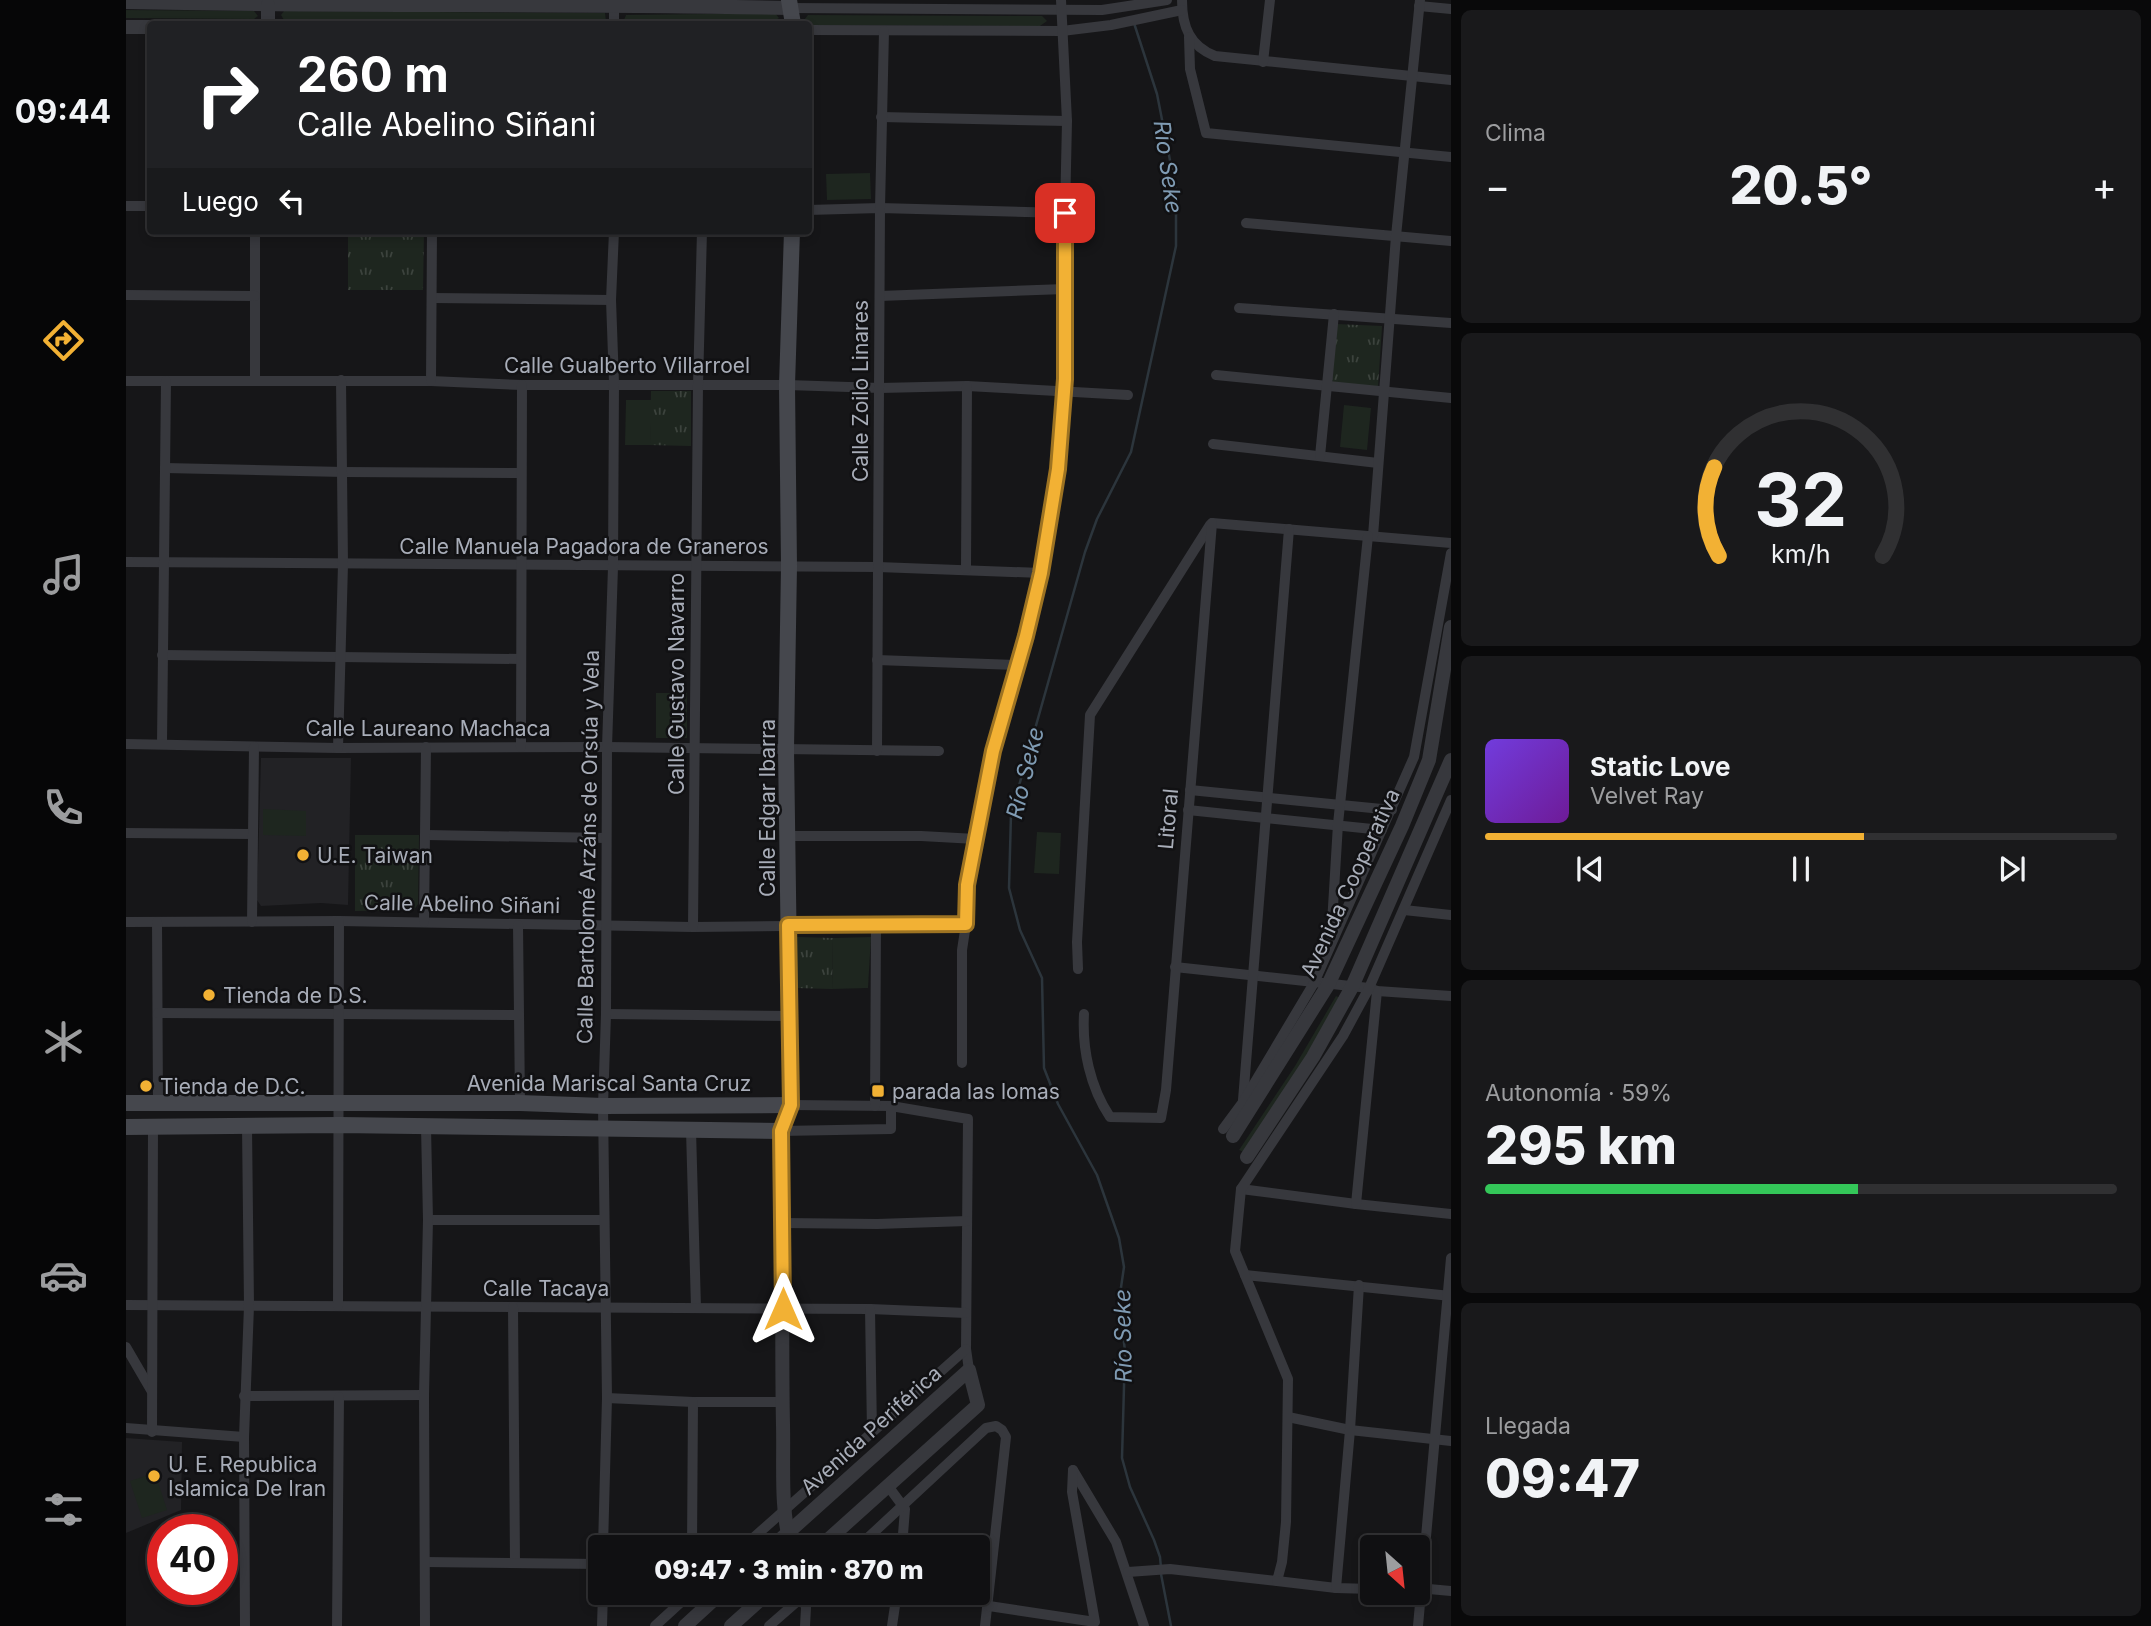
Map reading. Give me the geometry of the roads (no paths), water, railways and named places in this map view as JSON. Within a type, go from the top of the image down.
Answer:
[{"type":"main road","name":"Calle Edgar Ibarra","points":[[781,1131],[791,1105],[786,749],[789,566],[787,384],[792,235]]},
{"type":"main road","name":"Avenida Mariscal Santa Cruz","points":[[126,1103],[791,1105]]},
{"type":"main road","name":"Avenida Mariscal Santa Cruz","points":[[126,1127],[339,1125],[781,1131]]},
{"type":"street","points":[[126,2],[1105,6],[1167,0]]},
{"type":"street","points":[[1263,62],[1270,0]]},
{"type":"street","points":[[267,2],[268,21]]},
{"type":"street","points":[[614,2],[614,21]]},
{"type":"street","points":[[1333,942],[1330,935],[1338,824],[1378,463],[1396,236],[1419,3],[1451,9]]},
{"type":"street","points":[[962,1063],[962,950],[967,885],[993,751],[1041,573],[1058,469],[1064,393],[1067,121],[1061,5]]},
{"type":"street","points":[[812,30],[1062,31],[1158,16],[1182,5],[1189,37],[1190,69],[1206,133],[1451,157]]},
{"type":"street","points":[[1105,6],[1107,25]]},
{"type":"street","points":[[126,27],[147,27]]},
{"type":"street","name":"Calle Zoilo Linares","points":[[877,751],[880,208],[884,30]]},
{"type":"street","points":[[1189,37],[1203,51],[1215,56],[1451,80]]},
{"type":"street","points":[[881,117],[1067,121]]},
{"type":"street","points":[[126,206],[147,206]]},
{"type":"street","points":[[812,210],[880,208],[1065,213]]},
{"type":"street","points":[[1246,223],[1451,241]]},
{"type":"street","points":[[255,235],[255,381]]},
{"type":"street","points":[[431,381],[432,235]]},
{"type":"street","name":"Calle Bartolomé Arzáns de Orsúa y Vela","points":[[603,1535],[607,1398],[603,1106],[607,747],[613,567],[614,383],[611,300],[614,235]]},
{"type":"street","name":"Calle Gustavo Navarro","points":[[693,927],[702,235]]},
{"type":"street","points":[[880,296],[1065,289]]},
{"type":"street","points":[[126,295],[255,296]]},
{"type":"street","points":[[432,298],[611,300]]},
{"type":"street","points":[[1239,308],[1451,323]]},
{"type":"street","points":[[1320,456],[1334,314]]},
{"type":"street","points":[[1216,375],[1451,398]]},
{"type":"street","points":[[338,748],[344,472],[341,380]]},
{"type":"street","name":"Calle Gualberto Villarroel","points":[[126,381],[787,384],[880,388],[967,386],[1128,395]]},
{"type":"street","points":[[162,743],[166,381]]},
{"type":"street","points":[[521,747],[522,384]]},
{"type":"street","points":[[966,569],[967,386]]},
{"type":"street","points":[[1213,444],[1378,463]]},
{"type":"street","points":[[165,468],[521,473]]},
{"type":"street","points":[[1078,969],[1077,942],[1090,715],[1212,523],[1451,543]]},
{"type":"street","name":"Litoral","points":[[1084,1014],[1083,1032],[1092,1078],[1100,1101],[1111,1117],[1161,1118],[1166,1090],[1212,523]]},
{"type":"street","points":[[1243,1102],[1289,529]]},
{"type":"street","points":[[1228,1133],[1243,1102],[1321,984],[1333,942],[1414,757],[1451,553]]},
{"type":"street","name":"Calle Manuela Pagadora de Graneros","points":[[126,562],[878,567],[1041,573]]},
{"type":"street","name":"Avenida Cooperativa","points":[[1228,1133],[1321,984],[1402,826],[1429,760],[1451,627]]},
{"type":"street","points":[[162,655],[521,659]]},
{"type":"street","points":[[877,660],[1017,665]]},
{"type":"street","name":"Calle Laureano Machaca","points":[[126,744],[338,748],[695,747],[939,751]]},
{"type":"street","points":[[252,922],[254,747]]},
{"type":"street","points":[[424,922],[426,747]]},
{"type":"street","name":"Avenida Cooperativa","points":[[1247,1157],[1313,1057],[1352,987],[1451,760]]},
{"type":"street","points":[[1190,790],[1392,810]]},
{"type":"street","points":[[1277,1581],[1286,1522],[1288,1379],[1235,1251],[1241,1189],[1373,990],[1451,800]]},
{"type":"street","points":[[1188,810],[1382,830]]},
{"type":"street","points":[[126,833],[252,834]]},
{"type":"street","points":[[1437,834],[1451,835]]},
{"type":"street","points":[[426,835],[606,838]]},
{"type":"street","points":[[787,836],[921,836],[976,839]]},
{"type":"street","points":[[1404,910],[1451,915]]},
{"type":"street","points":[[338,1306],[339,921]]},
{"type":"street","name":"Calle Abelino Siñani","points":[[126,922],[339,921],[693,927],[966,924]]},
{"type":"street","points":[[157,922],[158,1103]]},
{"type":"street","points":[[518,925],[520,1103]]},
{"type":"street","points":[[875,1106],[876,925]]},
{"type":"street","points":[[1175,967],[1373,990],[1451,996]]},
{"type":"street","points":[[1356,1204],[1373,990]]},
{"type":"street","points":[[158,1013],[519,1015]]},
{"type":"street","points":[[606,1014],[790,1016]]},
{"type":"street","name":"Avenida Mariscal Santa Cruz","points":[[781,1131],[891,1129],[891,1106],[791,1105]]},
{"type":"street","points":[[891,1106],[968,1119],[968,1370]]},
{"type":"street","points":[[245,1626],[244,1396],[249,1306],[247,1126]]},
{"type":"street","points":[[152,1432],[153,1127]]},
{"type":"street","points":[[425,1626],[424,1395],[428,1220],[426,1127]]},
{"type":"street","points":[[691,1130],[696,1308]]},
{"type":"street","name":"Calle Edgar Ibarra","points":[[781,1131],[783,1402],[785,1509],[788,1535]]},
{"type":"street","points":[[1241,1189],[1451,1214]]},
{"type":"street","points":[[428,1220],[603,1220]]},
{"type":"street","points":[[783,1223],[967,1221]]},
{"type":"street","points":[[1424,1535],[1450,1296],[1451,1258]]},
{"type":"street","points":[[1245,1275],[1450,1296]]},
{"type":"street","points":[[1336,1588],[1359,1285]]},
{"type":"street","name":"Calle Tacaya","points":[[126,1306],[870,1309],[966,1313]]},
{"type":"street","points":[[513,1307],[515,1563]]},
{"type":"street","points":[[870,1309],[872,1432]]},
{"type":"street","points":[[126,1347],[152,1391]]},
{"type":"street","points":[[756,1535],[966,1349]]},
{"type":"street","name":"Avenida Periférica","points":[[794,1535],[968,1370],[978,1405],[833,1535]]},
{"type":"street","points":[[244,1396],[424,1395]]},
{"type":"street","points":[[337,1626],[339,1397]]},
{"type":"street","points":[[607,1398],[783,1402]]},
{"type":"street","points":[[692,1402],[692,1535]]},
{"type":"street","points":[[1288,1417],[1350,1430],[1451,1441]]},
{"type":"street","points":[[871,1535],[986,1428],[996,1426],[1002,1430],[1006,1437],[985,1626]]},
{"type":"street","points":[[126,1429],[244,1437]]},
{"type":"street","points":[[989,1606],[1095,1622],[1072,1492],[1073,1470],[1116,1542],[1144,1626]]},
{"type":"street","points":[[888,1486],[904,1504],[906,1519],[904,1535]]},
{"type":"street","points":[[425,1562],[588,1564]]},
{"type":"street","points":[[1128,1572],[1170,1569],[1360,1589]]},
{"type":"street","points":[[1430,1589],[1451,1591]]},
{"type":"street","points":[[602,1626],[603,1605]]},
{"type":"street","points":[[655,1626],[679,1605]]},
{"type":"street","points":[[685,1626],[708,1605]]},
{"type":"street","points":[[731,1626],[754,1605]]},
{"type":"street","points":[[769,1626],[793,1605]]},
{"type":"street","points":[[805,1626],[806,1605]]},
{"type":"street","points":[[892,1626],[895,1605]]},
{"type":"street","points":[[1418,1626],[1419,1605]]},
{"type":"waterway","name":"Río Seke","points":[[1134,23],[1157,94],[1176,191],[1176,246],[1131,452],[1097,519],[1085,552],[1011,814],[1009,888],[1020,930],[1042,978],[1044,1068],[1058,1104],[1097,1175],[1119,1238],[1124,1267],[1119,1301],[1125,1351],[1122,1458],[1130,1487],[1154,1540],[1161,1568]]},
{"type":"waterway","name":"Río Seke","points":[[1161,1574],[1171,1626]]},
{"type":"place","name":"U.E. Taiwan","points":[[303,855]]},
{"type":"place","name":"Tienda de D.S.","points":[[209,995]]},
{"type":"place","name":"Tienda de D.C.","points":[[146,1086]]},
{"type":"place","name":"parada las lomas","points":[[878,1091]]},
{"type":"place","name":"U. E. Republica Islamica De Iran","points":[[154,1476]]}]
